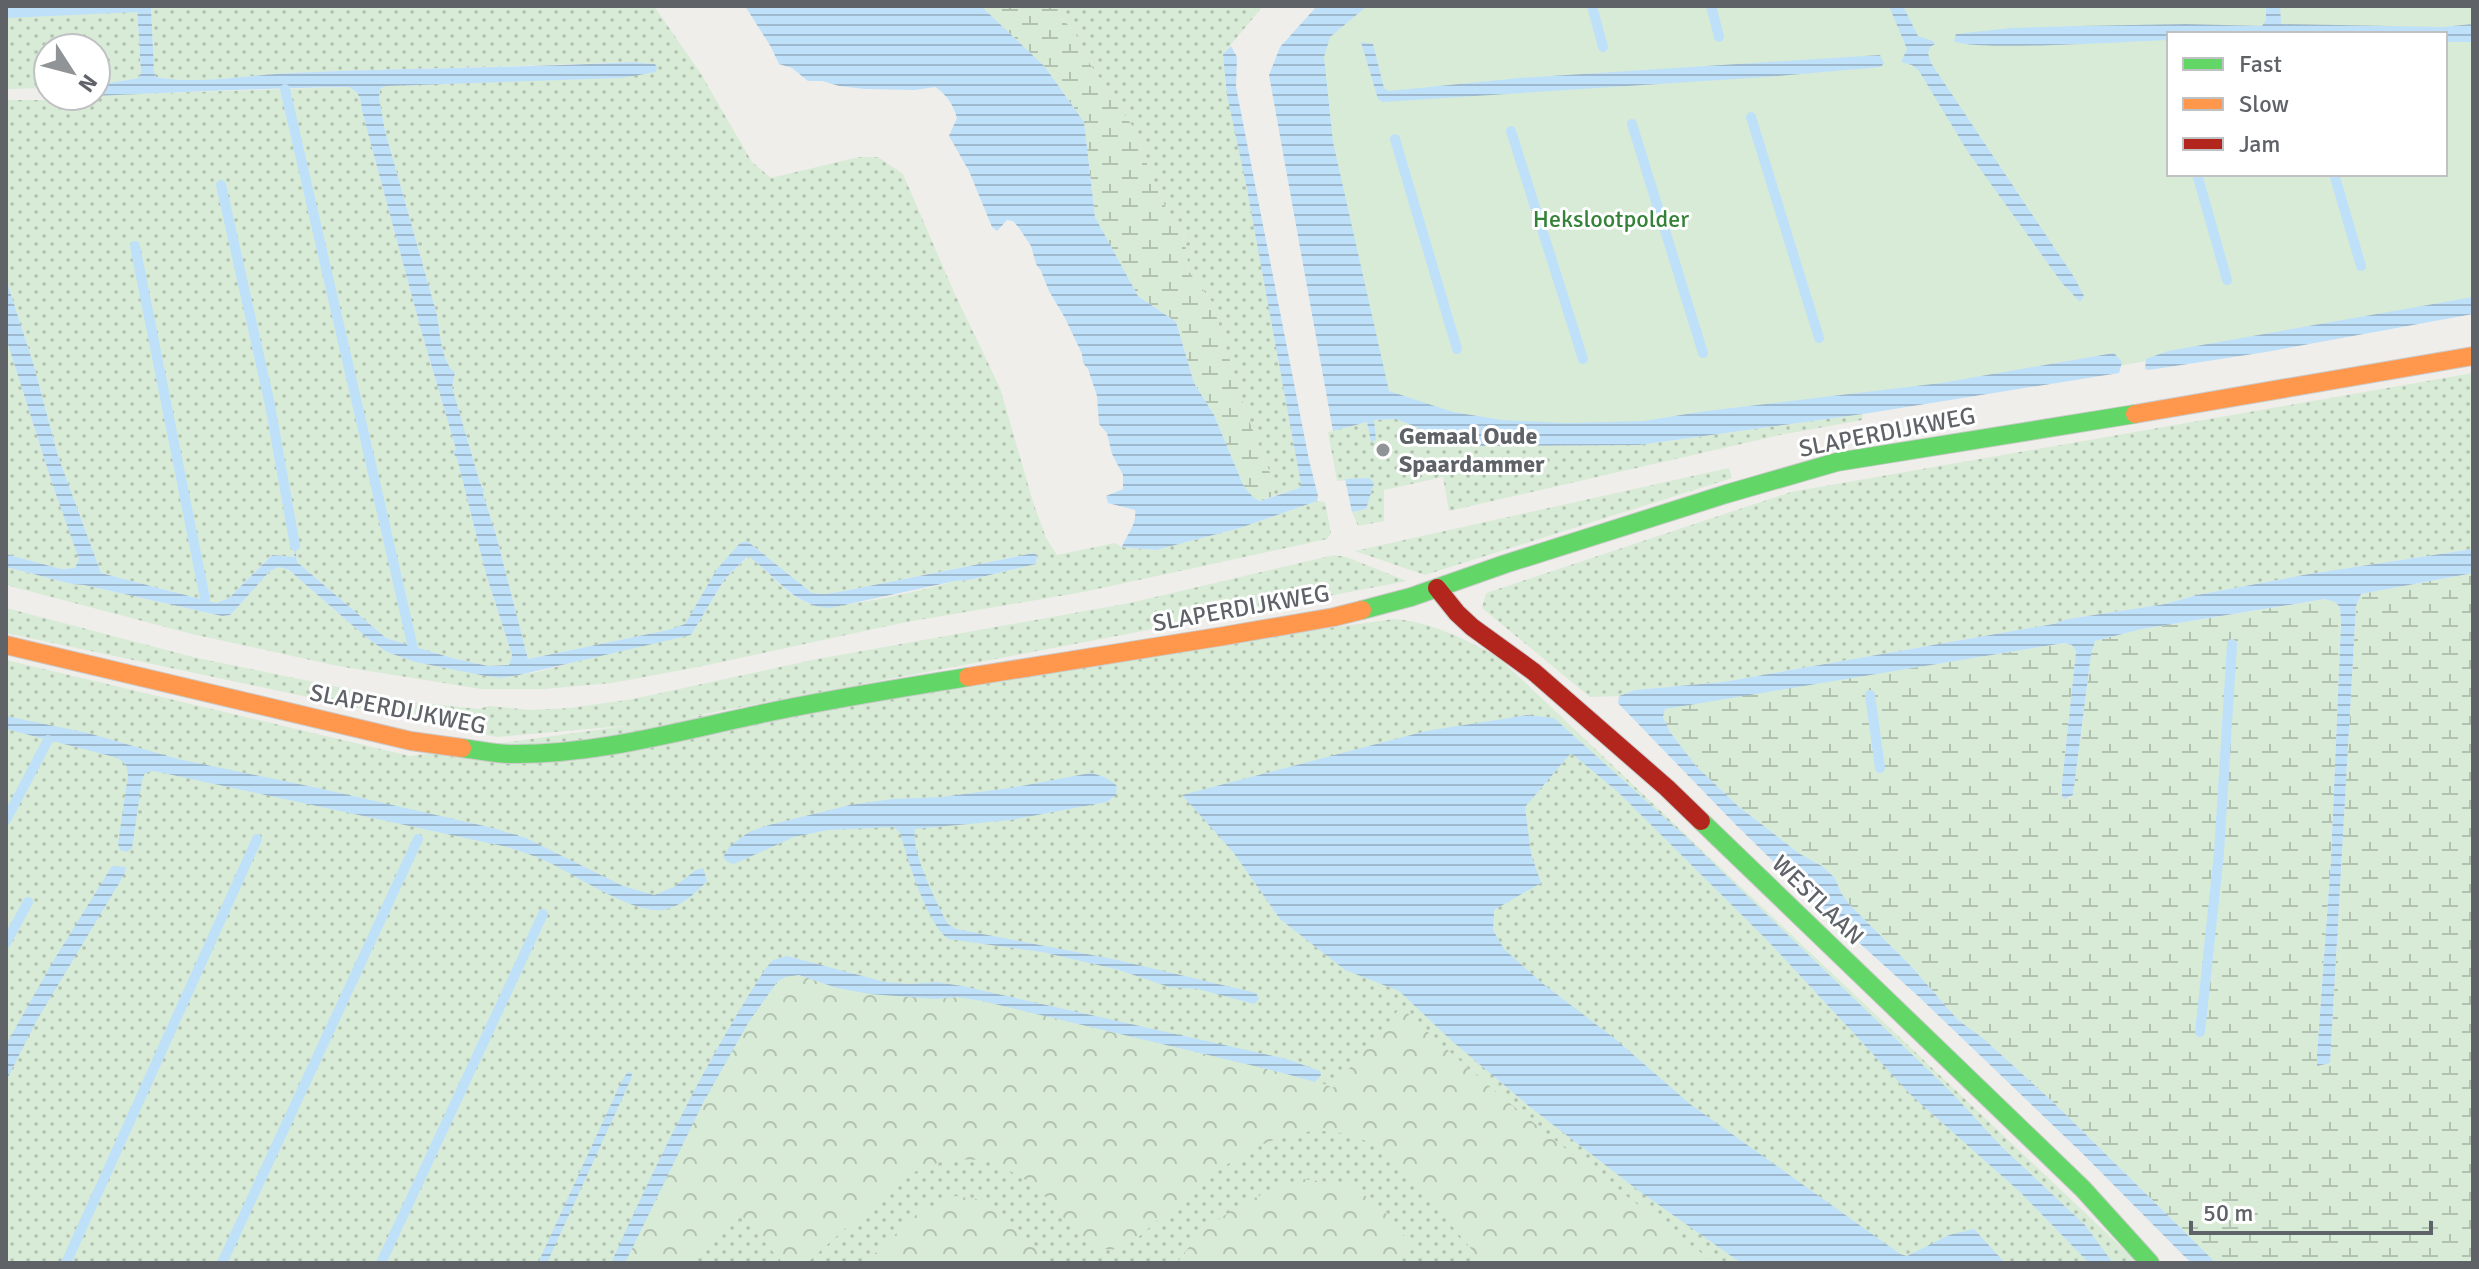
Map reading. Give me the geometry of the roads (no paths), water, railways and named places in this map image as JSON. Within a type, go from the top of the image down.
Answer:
[{"type":"street","name":"SLAPERDIJKWEG","points":[[6,645],[411,741],[509,754],[611,746],[863,694],[1287,626],[1382,605],[1726,494],[1837,462],[2304,387],[2473,356]]},
{"type":"street","name":"WESTLAAN","points":[[1437,588],[1472,627],[1534,672],[1591,720],[1720,838],[2072,1179],[2150,1263]]},
{"type":"water","points":[[137,6],[151,6],[156,77],[171,79],[631,62],[655,64],[657,67],[656,72],[622,78],[386,86],[380,89],[385,131],[437,315],[444,354],[455,373],[452,387],[484,490],[528,659],[685,624],[717,569],[740,543],[747,541],[812,593],[844,591],[1034,553],[1037,556],[1036,564],[830,608],[795,596],[748,556],[724,580],[691,635],[501,678],[415,662],[387,652],[289,570],[279,567],[270,571],[230,615],[222,616],[6,567],[6,554],[61,569],[75,568],[79,559],[6,338],[6,279],[58,456],[101,573],[216,603],[229,598],[272,555],[294,557],[295,546],[297,562],[386,638],[488,666],[509,665],[512,655],[486,574],[457,458],[453,453],[456,449],[358,94],[349,87],[112,95],[112,82],[139,78],[141,73]]},
{"type":"water","points":[[745,6],[981,6],[1045,67],[1084,122],[1095,217],[1138,296],[1176,322],[1194,383],[1214,415],[1244,487],[1260,501],[1299,488],[1301,484],[1227,95],[1223,54],[1231,46],[1237,57],[1236,87],[1317,501],[1240,528],[1156,550],[1122,547],[1133,525],[1135,510],[1108,503],[1106,496],[1123,489],[1123,475],[1112,454],[1107,433],[1099,424],[1097,396],[1088,369],[1036,264],[1031,246],[1019,228],[1013,221],[1007,220],[997,231],[992,227],[969,171],[949,136],[957,118],[949,100],[935,87],[915,90],[865,89],[808,81],[792,68],[779,64]]},
{"type":"water","points":[[1317,6],[1367,6],[1330,37],[1324,57],[1333,142],[1389,391],[1453,412],[1502,420],[1566,423],[1644,421],[1941,383],[2114,353],[2122,362],[2119,373],[1863,414],[1639,445],[1463,446],[1396,419],[1374,420],[1376,440],[1371,442],[1367,422],[1333,431],[1269,75],[1280,47]]},
{"type":"water","points":[[1889,6],[1903,6],[1918,36],[1935,44],[1928,53],[1931,63],[2074,277],[2084,296],[2080,302],[2062,283],[1968,152],[1919,71],[1901,62],[1907,49]]},
{"type":"water","points":[[2266,6],[2280,6],[2281,24],[2442,27],[2473,24],[2473,42],[2447,42],[2447,32],[2167,32],[2167,40],[2021,46],[1954,41],[1956,34],[2011,28],[2186,24],[2262,26],[2266,20]]},
{"type":"water","points":[[1361,42],[1373,44],[1384,88],[1389,91],[1519,78],[1880,55],[1884,63],[1881,67],[1766,77],[1383,102],[1378,99]]},
{"type":"water","points":[[2473,297],[2473,314],[2266,352],[2145,369],[2146,359],[2168,351]]},
{"type":"water","points":[[1369,478],[1374,483],[1366,509],[1352,512],[1345,479]]},
{"type":"water","points":[[2473,549],[2473,573],[2361,594],[2356,606],[2330,1063],[2317,1066],[2331,860],[2341,623],[2340,607],[2335,602],[2325,599],[2142,629],[2095,641],[2073,795],[2065,799],[2062,797],[2062,783],[2076,651],[2072,645],[2064,643],[1665,709],[1663,717],[1670,732],[1696,766],[1738,806],[1835,878],[1850,905],[1910,965],[1958,1020],[1984,1039],[2054,1103],[2216,1263],[2192,1263],[2183,1255],[2083,1154],[1825,912],[1618,703],[1619,696],[1635,690],[1723,682],[2165,604],[2309,574]]},
{"type":"water","points":[[1527,715],[1554,718],[1685,836],[2085,1225],[2113,1263],[2089,1263],[2020,1192],[1911,1095],[1767,940],[1618,792],[1571,753],[1525,807],[1531,854],[1541,883],[1494,910],[1493,930],[1504,949],[1690,1104],[1900,1254],[1907,1256],[1949,1235],[1974,1229],[2005,1263],[1741,1263],[1639,1191],[1530,1107],[1399,991],[1345,970],[1280,919],[1233,852],[1182,795],[1426,731]]},
{"type":"water","points":[[6,716],[88,733],[178,759],[493,828],[526,838],[623,886],[654,895],[674,887],[703,868],[707,881],[674,907],[649,909],[620,900],[548,862],[507,847],[154,771],[145,773],[142,780],[132,848],[127,852],[120,850],[118,844],[128,775],[126,765],[118,758],[6,729]]},
{"type":"water","points":[[1090,773],[1114,783],[1117,786],[1116,795],[1107,802],[1011,820],[915,829],[920,863],[948,924],[956,929],[1113,959],[1256,993],[1259,999],[1254,1004],[1198,989],[1169,987],[1119,970],[1042,952],[948,939],[925,905],[900,833],[894,827],[828,830],[794,837],[734,864],[723,857],[730,846],[749,832],[850,805],[1010,788]]},
{"type":"water","points":[[112,866],[126,867],[124,875],[37,1020],[6,1081],[6,1045]]},
{"type":"water","points":[[787,956],[885,982],[936,982],[962,986],[1287,1059],[1320,1071],[1321,1075],[1315,1082],[982,1001],[957,997],[935,999],[870,994],[837,988],[799,975],[785,977],[777,982],[748,1023],[703,1103],[625,1263],[611,1263],[664,1150],[723,1039],[766,968],[773,960]]},
{"type":"water","points":[[628,1072],[632,1073],[631,1079],[547,1263],[538,1263],[622,1080]]},
{"type":"waterway","points":[[1592,6],[1603,47]]},
{"type":"waterway","points":[[1711,6],[1719,37]]},
{"type":"waterway","points":[[6,13],[137,7]]},
{"type":"waterway","points":[[285,89],[413,648]]},
{"type":"waterway","points":[[1751,117],[1819,338]]},
{"type":"waterway","points":[[1632,124],[1703,353]]},
{"type":"waterway","points":[[1511,131],[1583,359]]},
{"type":"waterway","points":[[1395,139],[1457,349]]},
{"type":"waterway","points":[[2198,176],[2227,280]]},
{"type":"waterway","points":[[2335,176],[2361,266]]},
{"type":"waterway","points":[[221,185],[270,405],[295,546]]},
{"type":"waterway","points":[[135,246],[205,599]]},
{"type":"waterway","points":[[2200,1032],[2219,853],[2232,644]]},
{"type":"waterway","points":[[1870,695],[1880,768]]},
{"type":"waterway","points":[[6,820],[48,740]]},
{"type":"waterway","points":[[66,1263],[257,839]]},
{"type":"waterway","points":[[222,1263],[418,839]]},
{"type":"waterway","points":[[6,943],[28,902]]},
{"type":"waterway","points":[[381,1263],[543,914]]},
{"type":"place","name":"Gemaal Oude Spaardammer","points":[[1383,450]]},
{"type":"park label","name":"Hekslootpolder","points":[[1611,219]]}]
